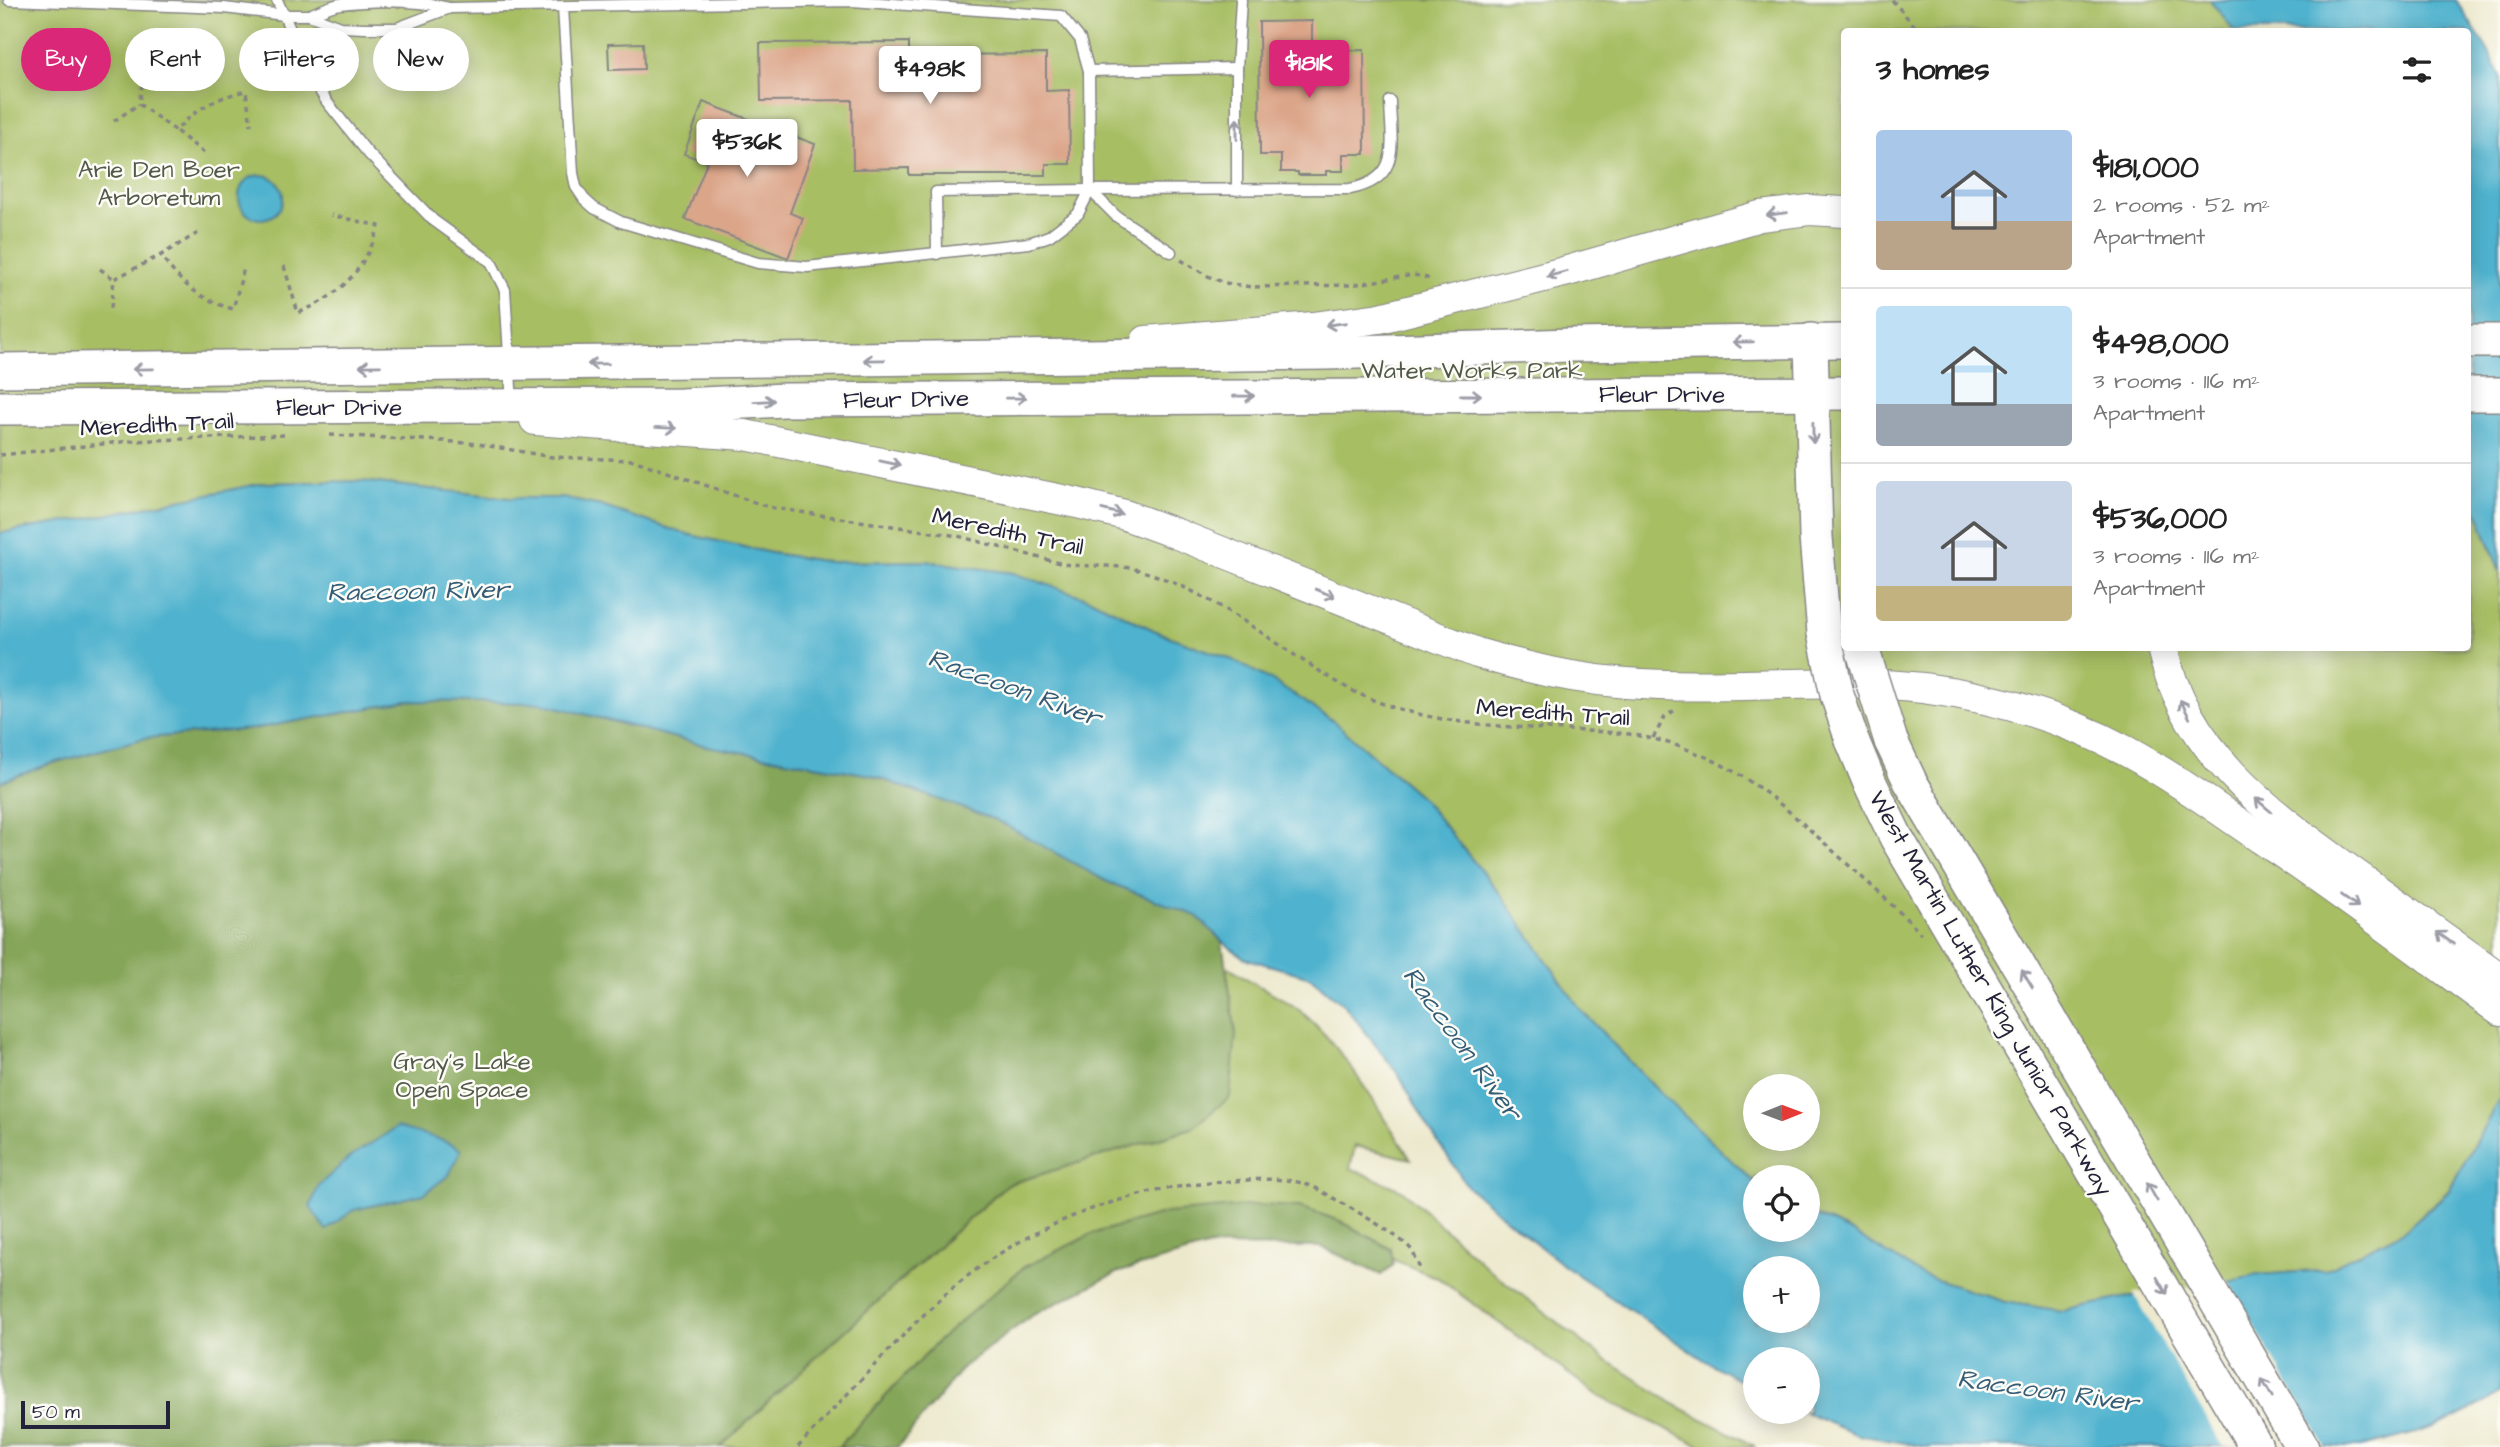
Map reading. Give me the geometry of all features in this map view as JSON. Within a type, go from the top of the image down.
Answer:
[{"type":"main road","points":[[942,359],[1313,327],[1380,318],[1564,272],[1760,216],[1809,210],[1841,212]]},
{"type":"main road","name":"West Martin Luther King Junior Parkway","points":[[1811,340],[1815,537],[1819,595],[1837,695],[1852,740],[1896,837],[2256,1447]]},
{"type":"main road","name":"Fleur Drive","points":[[0,370],[1327,353],[1558,345],[1841,341]]},
{"type":"main road","points":[[2471,341],[2500,341]]},
{"type":"main road","name":"Fleur Drive","points":[[0,408],[327,421],[512,407],[826,400],[1841,393]]},
{"type":"main road","points":[[2471,394],[2500,394]]},
{"type":"main road","points":[[327,421],[704,430],[745,435],[959,477],[1125,515],[1477,653],[1578,678],[1627,684],[1880,686],[1921,688],[1976,697],[2055,720],[2126,751],[2302,851],[2500,978]]},
{"type":"main road","name":"West Martin Luther King Junior Parkway","points":[[1863,651],[1891,741],[1910,781],[2302,1447]]},
{"type":"main road","points":[[2163,651],[2176,691],[2203,741],[2236,781],[2262,805],[2302,851],[2500,1011]]},
{"type":"lane","points":[[9,0],[224,8],[309,15],[341,27],[397,28],[450,9],[499,4],[563,7],[672,2],[852,1],[1061,16],[1080,39],[1089,71],[1090,190],[1078,214],[1049,236],[1029,243],[807,267],[758,263],[621,222],[594,208],[576,187],[563,7]]},
{"type":"lane","points":[[277,0],[312,78],[327,102],[367,152],[433,220],[491,261],[505,290],[512,407]]},
{"type":"lane","points":[[1237,190],[1237,68],[1241,0]]},
{"type":"lane","points":[[309,15],[338,4],[365,1],[422,2],[450,9]]},
{"type":"lane","points":[[1089,71],[1237,68]]},
{"type":"lane","points":[[937,254],[936,192],[1350,190],[1367,186],[1378,179],[1388,167],[1391,144],[1390,101]]},
{"type":"lane","points":[[1090,190],[1116,216],[1171,252]]},
{"type":"path","points":[[1892,0],[1916,28]]},
{"type":"path","points":[[114,121],[139,104],[141,91]]},
{"type":"path","points":[[176,131],[204,106],[246,91],[251,125]]},
{"type":"path","points":[[139,104],[204,153]]},
{"type":"path","points":[[284,266],[298,313],[326,300],[350,281],[373,246],[379,226],[331,215]]},
{"type":"path","points":[[114,279],[198,233]]},
{"type":"path","points":[[1171,252],[1194,270],[1224,283],[1293,288],[1350,285],[1414,275],[1427,278],[1452,301]]},
{"type":"path","points":[[161,255],[190,289],[233,309],[244,268]]},
{"type":"path","points":[[100,269],[114,279]]},
{"type":"path","points":[[111,308],[114,279]]},
{"type":"path","name":"Meredith Trail","points":[[327,421],[552,457],[633,460],[768,507],[958,536],[1078,567],[1124,566],[1169,580],[1199,594],[1348,688],[1398,710],[1437,720],[1599,731],[1653,738],[1713,759],[1771,795],[1925,939]]},
{"type":"path","name":"Meredith Trail","points":[[0,455],[130,441],[289,435]]},
{"type":"path","points":[[1653,738],[1665,717],[1681,708]]},
{"type":"path","points":[[798,1447],[939,1300],[976,1270],[1011,1246],[1042,1230],[1136,1195],[1197,1184],[1246,1180],[1306,1184],[1411,1248],[1419,1266],[1418,1270]]},
{"type":"green space","name":"Water Works Park","points":[[0,0],[2210,0],[2232,28],[1841,28],[1841,651],[2471,651],[2471,495],[2500,572],[2500,1098],[2448,1191],[2403,1232],[2325,1270],[2258,1275],[2194,1290],[2123,1298],[2063,1311],[2005,1302],[1924,1276],[1851,1232],[1820,1218],[1820,1165],[1743,1165],[1743,1172],[1655,1088],[1581,1010],[1501,895],[1421,797],[1333,721],[1274,682],[1233,660],[1160,633],[1090,599],[1013,573],[926,561],[830,562],[771,553],[686,534],[601,506],[562,498],[509,498],[361,481],[263,483],[96,517],[0,533]]},
{"type":"green space","name":"Gray's Lake Open Space","points":[[408,701],[542,703],[707,746],[871,775],[996,820],[1108,882],[1197,916],[1222,941],[1236,1034],[1230,1097],[1192,1128],[1006,1185],[721,1447],[0,1447],[0,782],[49,764],[145,738],[253,729]]},
{"type":"green space","points":[[1226,966],[1290,1003],[1320,1029],[1362,1083],[1411,1159],[1355,1146],[1350,1168],[1402,1190],[1492,1272],[1605,1359],[1679,1407],[1756,1447],[1703,1447],[1599,1396],[1438,1278],[1392,1259],[1391,1249],[1340,1221],[1299,1207],[1024,1267],[938,1341],[838,1447],[721,1447],[1006,1185],[1192,1128],[1236,1034]]},
{"type":"green space","points":[[1258,1205],[1299,1207],[1340,1221],[1391,1249],[1393,1265],[1381,1275],[1322,1247],[1210,1246],[1116,1273],[1031,1316],[963,1367],[898,1447],[838,1447],[938,1341],[1024,1267],[1094,1233],[1166,1213]]},
{"type":"water","points":[[2210,0],[2456,0],[2489,52],[2500,76],[2500,572],[2471,495],[2471,28],[2232,28]]},
{"type":"water","points":[[261,175],[276,182],[283,197],[276,212],[261,219],[246,212],[239,197],[246,182]]},
{"type":"water","name":"Raccoon River","points":[[361,481],[509,498],[562,498],[601,506],[686,534],[771,553],[830,562],[926,561],[1013,573],[1090,599],[1160,633],[1233,660],[1274,682],[1333,721],[1421,797],[1501,895],[1581,1010],[1655,1088],[1743,1172],[1743,1242],[1820,1242],[1820,1218],[1851,1232],[1924,1276],[2005,1302],[2063,1311],[2123,1298],[2194,1290],[2258,1275],[2325,1270],[2403,1232],[2448,1192],[2500,1098],[2500,1392],[2451,1420],[2360,1447],[1927,1447],[1858,1435],[1820,1419],[1820,1347],[1743,1347],[1743,1382],[1704,1360],[1560,1263],[1468,1187],[1431,1132],[1398,1074],[1345,1006],[1310,977],[1244,958],[1197,916],[1108,882],[996,820],[871,775],[707,746],[542,703],[408,701],[253,729],[145,738],[49,764],[0,782],[0,533],[96,517],[263,483]]},
{"type":"water","points":[[397,1127],[439,1139],[461,1150],[449,1175],[424,1194],[354,1210],[326,1230],[310,1207],[319,1185],[350,1157]]},
{"type":"pier","points":[[2226,1278],[2325,1447],[2223,1447],[2133,1293],[2194,1286]]},
{"type":"building","points":[[1312,21],[1312,51],[1364,50],[1365,154],[1343,154],[1343,171],[1326,171],[1326,175],[1298,175],[1298,172],[1281,172],[1281,155],[1260,155],[1259,22]]},
{"type":"building","points":[[909,42],[909,55],[1046,54],[1046,91],[1069,90],[1070,164],[1046,164],[1046,175],[909,175],[909,168],[853,169],[852,100],[761,101],[760,43]]},
{"type":"building","points":[[643,43],[644,69],[609,70],[608,44]]},
{"type":"building","points":[[703,102],[815,144],[790,213],[803,218],[788,258],[685,219],[707,162],[684,154]]},
{"type":"park label","name":"Arie Den Boer Arboretum","points":[[159,183]]}]
